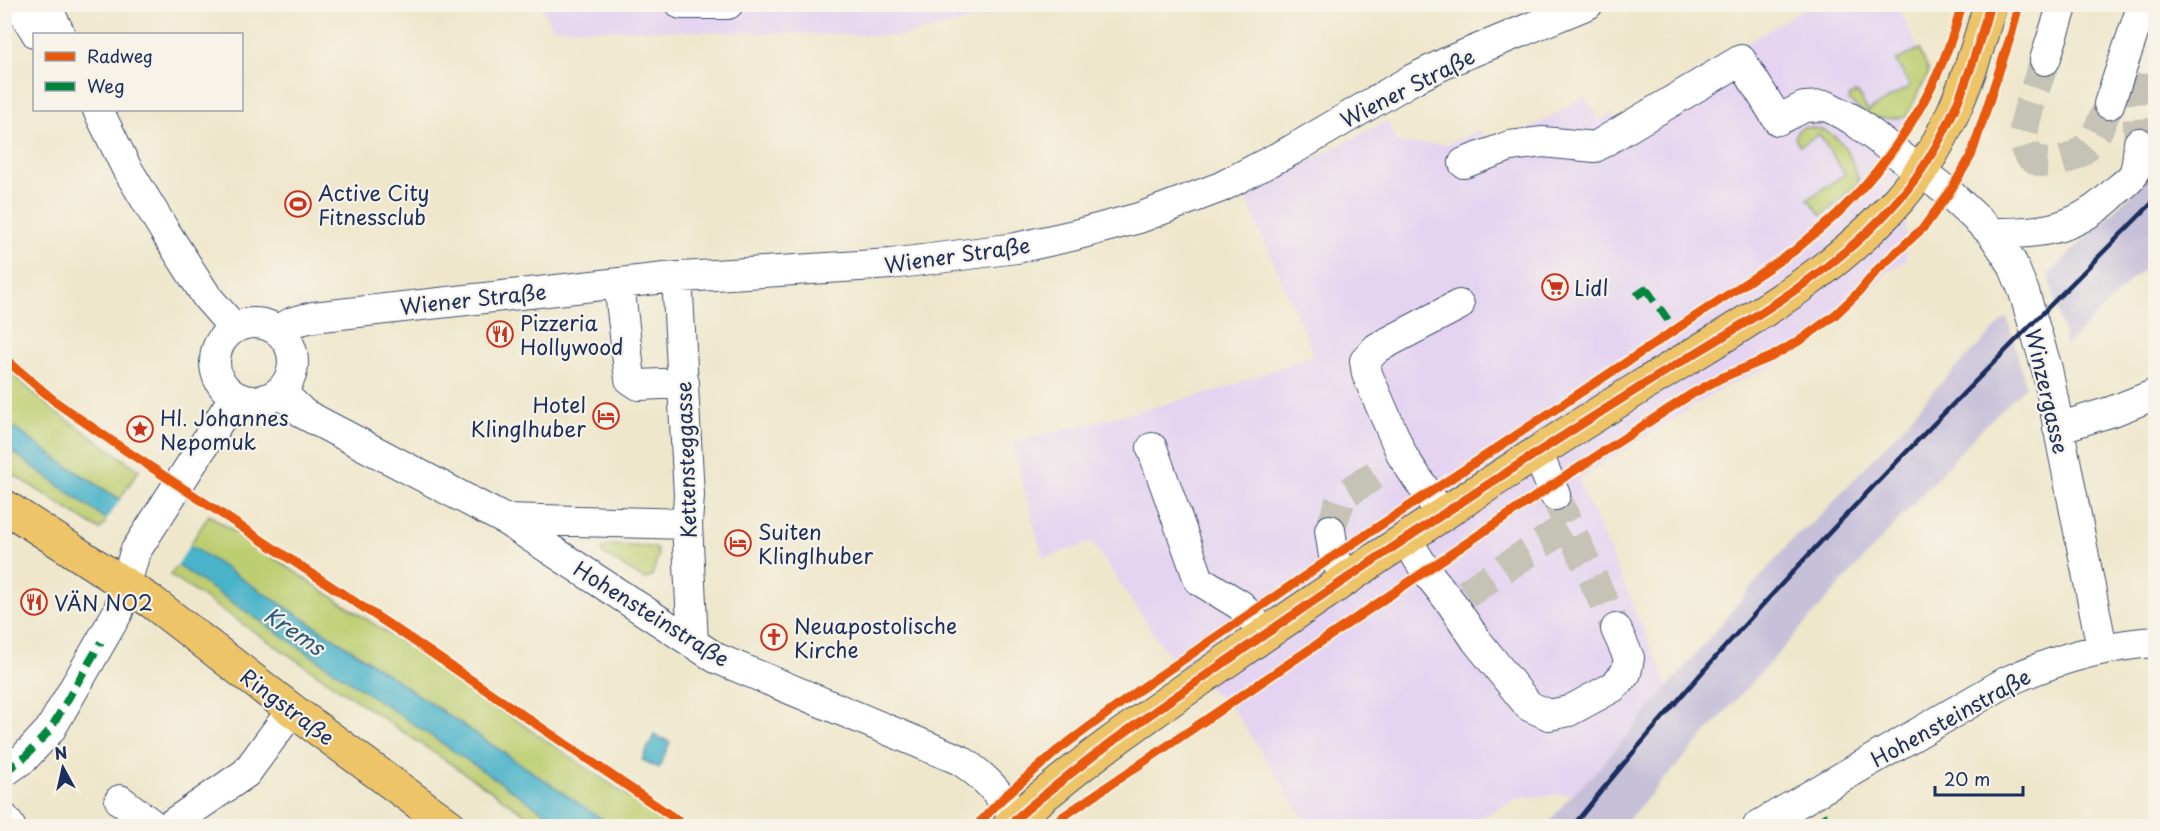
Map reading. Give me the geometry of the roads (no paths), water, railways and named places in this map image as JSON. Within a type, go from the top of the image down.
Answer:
[{"type":"main road","points":[[1015,824],[1081,765],[1265,634],[1537,452],[1814,276],[1870,231],[1922,171],[1954,106],[1975,56],[1990,4]]},
{"type":"main road","name":"Ringstraße","points":[[4,506],[152,602],[292,710],[450,826]]},
{"type":"street","points":[[20,4],[36,33]]},
{"type":"street","points":[[45,4],[60,33]]},
{"type":"street","points":[[681,4],[728,4]]},
{"type":"street","name":"Wiener Straße","points":[[278,330],[293,322],[313,316],[677,277],[891,264],[1016,248],[1139,218],[1249,173],[1411,80],[1452,60],[1588,4]]},
{"type":"street","points":[[2045,60],[2063,4]]},
{"type":"street","points":[[2109,104],[2132,42],[2143,4]]},
{"type":"street","points":[[2132,42],[2135,74]]},
{"type":"street","name":"Winzergasse","points":[[1464,163],[1510,146],[1543,142],[1595,147],[1741,60],[1778,120],[1804,107],[1827,106],[1852,119],[1922,171],[1992,233],[2012,263],[2024,292],[2047,369],[2102,648]]},
{"type":"street","points":[[97,115],[126,167],[207,297],[234,328]]},
{"type":"street","points":[[1992,233],[2028,233],[2058,228],[2084,216],[2108,199],[2143,156]]},
{"type":"street","name":"Kettensteggasse","points":[[677,277],[689,495],[687,524],[693,643]]},
{"type":"street","points":[[619,283],[630,379],[639,385],[684,383]]},
{"type":"street","points":[[1442,515],[1392,464],[1365,361],[1377,348],[1459,305]]},
{"type":"street","points":[[252,323],[267,324],[278,330],[287,340],[293,354],[293,367],[289,380],[280,391],[268,398],[255,401],[235,396],[219,379],[215,366],[216,353],[224,337],[234,328],[252,323]]},
{"type":"street","name":"Hohensteinstraße","points":[[280,391],[304,414],[504,519],[716,658],[960,760],[982,775],[1003,798],[1015,824]]},
{"type":"street","points":[[2058,428],[2113,411],[2156,394]]},
{"type":"street","points":[[4,772],[24,758],[50,730],[118,612],[135,552],[235,396]]},
{"type":"street","points":[[1152,448],[1199,580],[1240,605],[1265,634]]},
{"type":"street","points":[[1537,452],[1555,495]]},
{"type":"street","points":[[504,519],[687,524]]},
{"type":"street","points":[[1330,530],[1334,556],[1346,579]]},
{"type":"street","points":[[1406,539],[1426,571],[1459,599],[1476,640],[1529,706],[1549,715],[1569,711],[1613,687],[1626,673],[1629,658],[1616,629]]},
{"type":"street","name":"Hohensteinstraße","points":[[1758,826],[2006,682],[2042,666],[2102,648],[2156,642]]},
{"type":"street","points":[[169,826],[246,773],[292,710]]},
{"type":"street","points":[[120,800],[154,826]]},
{"type":"street","points":[[4,818],[10,826]]},
{"type":"water","name":"Krems","points":[[4,421],[66,465],[346,646],[612,826],[565,826],[107,520],[5,446]]},
{"type":"water","points":[[654,735],[670,742],[659,768],[642,760]]},
{"type":"tunnel","points":[[2045,60],[2024,127],[2024,145],[2028,154],[2034,159],[2051,163],[2078,154],[2096,133],[2109,104]]},
{"type":"tunnel","points":[[2135,74],[2139,143]]},
{"type":"tunnel","points":[[1330,530],[1342,496],[1381,471]]},
{"type":"tunnel","points":[[1555,495],[1616,629]]},
{"type":"tunnel","points":[[1466,594],[1569,525]]},
{"type":"railway","points":[[1573,826],[1641,743],[1782,583],[1930,428],[2156,199]]},
{"type":"place","name":"Active City Fitnessclub","points":[[298,204]]},
{"type":"place","name":"Lidl","points":[[1555,287]]},
{"type":"place","name":"Pizzeria Hollywood","points":[[500,334]]},
{"type":"place","name":"Hotel Klinglhuber","points":[[606,416]]},
{"type":"place","name":"Hl. Johannes Nepomuk","points":[[140,429]]},
{"type":"place","name":"Suiten Klinglhuber","points":[[738,543]]},
{"type":"place","name":"VÄN NO2","points":[[34,602]]},
{"type":"place","name":"Neuapostolische Kirche","points":[[774,637]]}]
